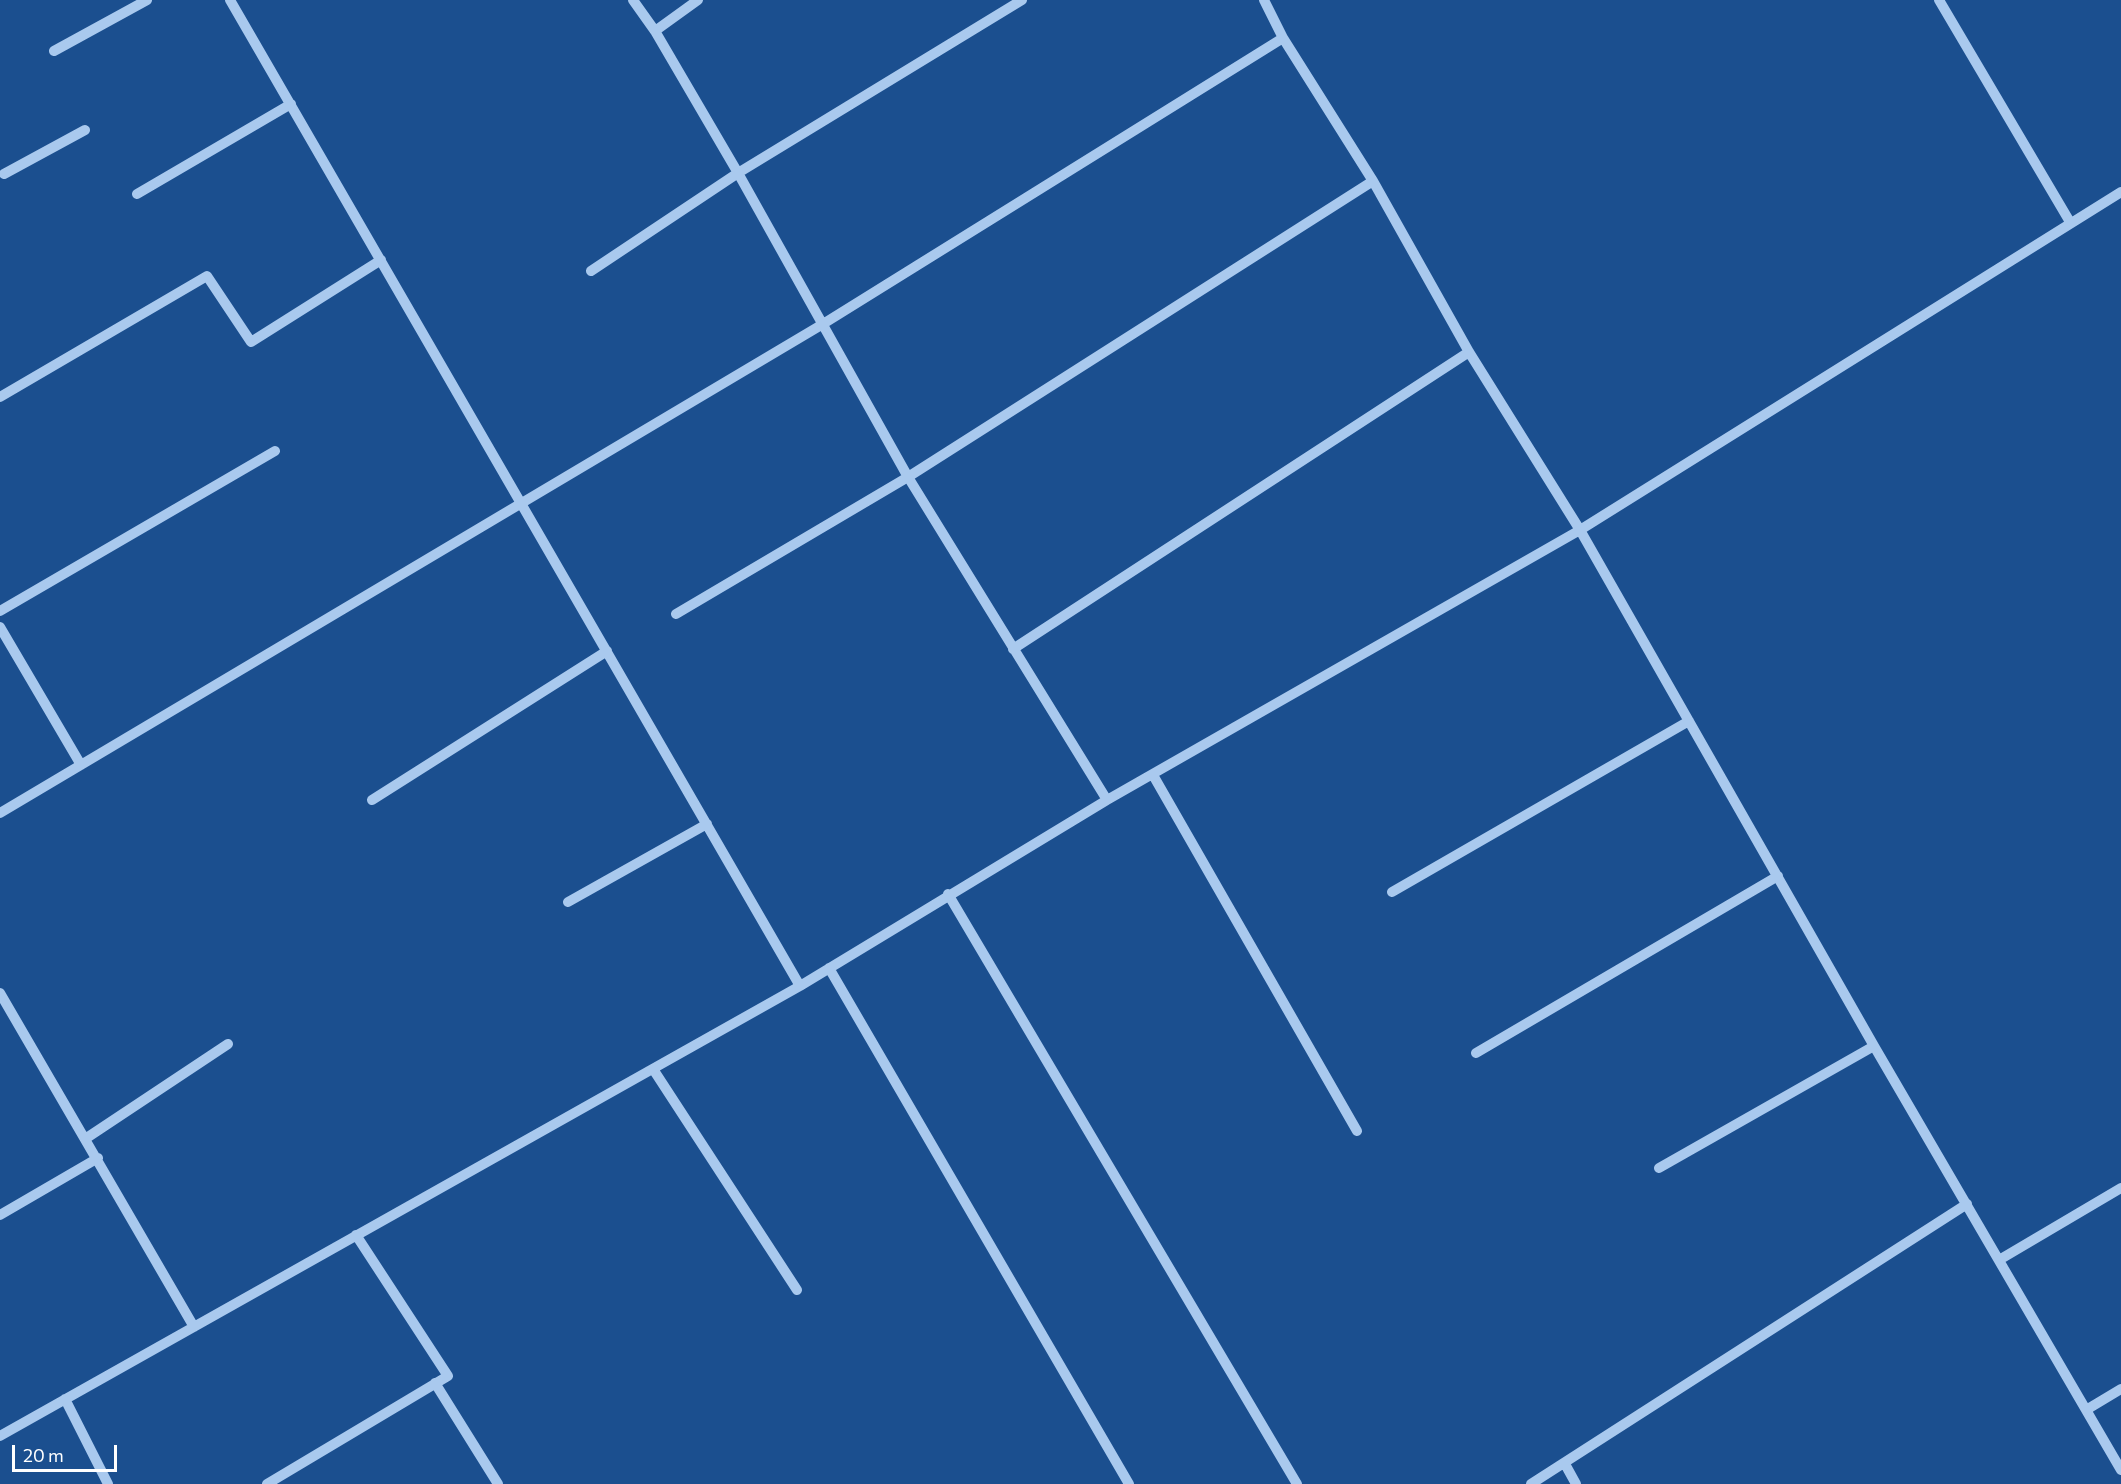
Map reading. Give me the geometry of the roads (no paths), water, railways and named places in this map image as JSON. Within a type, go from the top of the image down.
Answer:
[{"type":"street","points":[[54,51],[147,0]]},
{"type":"street","points":[[230,0],[800,986]]},
{"type":"street","points":[[633,0],[655,31],[738,173],[908,477],[1107,800]]},
{"type":"street","points":[[655,31],[698,0]]},
{"type":"street","points":[[591,271],[738,173],[1022,0]]},
{"type":"street","points":[[1264,0],[1283,38],[1373,181],[1469,352],[1580,530],[2121,1470]]},
{"type":"street","points":[[1939,0],[2070,222]]},
{"type":"street","points":[[0,813],[523,505],[823,324],[1283,38]]},
{"type":"street","points":[[137,194],[291,104]]},
{"type":"street","points":[[1,172],[85,130]]},
{"type":"street","points":[[676,614],[908,477],[1373,181]]},
{"type":"street","points":[[0,1436],[800,986],[948,894],[1107,800],[1580,530],[2121,192]]},
{"type":"street","points":[[0,398],[207,276],[251,342],[381,260]]},
{"type":"street","points":[[1013,649],[1469,352]]},
{"type":"street","points":[[0,611],[275,452]]},
{"type":"street","points":[[0,627],[81,765]]},
{"type":"street","points":[[372,800],[607,651]]},
{"type":"street","points":[[1392,892],[1689,722]]},
{"type":"street","points":[[1153,775],[1358,1131]]},
{"type":"street","points":[[568,902],[707,824]]},
{"type":"street","points":[[1476,1053],[1778,876]]},
{"type":"street","points":[[948,894],[1297,1484]]},
{"type":"street","points":[[829,968],[1129,1484]]},
{"type":"street","points":[[0,993],[4,1011],[98,1158],[194,1327]]},
{"type":"street","points":[[85,1139],[228,1044]]},
{"type":"street","points":[[1659,1168],[1875,1046]]},
{"type":"street","points":[[652,1069],[797,1290]]},
{"type":"street","points":[[0,1215],[98,1158]]},
{"type":"street","points":[[1999,1260],[2121,1188]]},
{"type":"street","points":[[1531,1484],[1967,1204]]},
{"type":"street","points":[[267,1484],[448,1376],[357,1235]]},
{"type":"street","points":[[435,1383],[498,1484]]},
{"type":"street","points":[[2086,1410],[2121,1389]]},
{"type":"street","points":[[65,1399],[108,1484]]},
{"type":"street","points":[[1565,1464],[1576,1484]]}]
